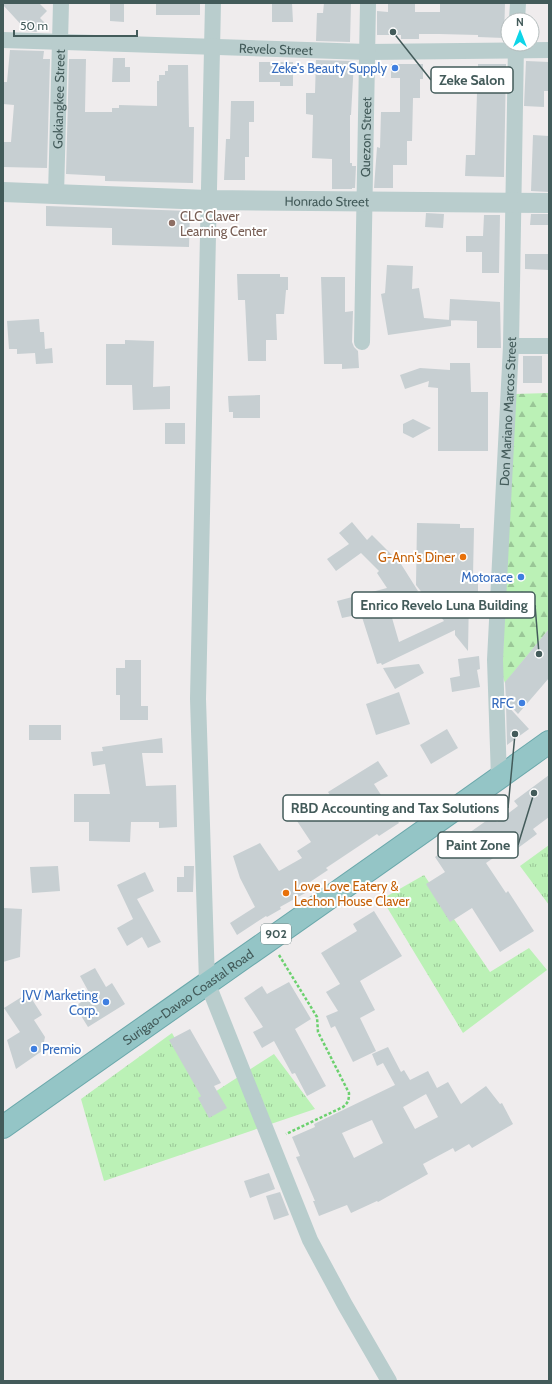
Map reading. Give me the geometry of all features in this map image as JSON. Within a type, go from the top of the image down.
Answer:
[{"type":"highway","name":"Surigao-Davao Coastal Road","points":[[3,1127],[549,742]]},
{"type":"street","name":"Gokiangkee Street","points":[[56,195],[62,3]]},
{"type":"street","points":[[213,3],[198,699],[207,982],[310,1240],[389,1381]]},
{"type":"street","name":"Quezon Street","points":[[362,342],[368,3]]},
{"type":"street","name":"Revelo Street","points":[[3,40],[367,52],[500,48]]},
{"type":"street","name":"Don Mariano Marcos Street","points":[[499,778],[495,711],[495,660],[511,346],[516,52]]},
{"type":"street","name":"Honrado Street","points":[[3,192],[208,200],[549,203]]},
{"type":"street","points":[[511,346],[549,346]]},
{"type":"path","points":[[269,939],[317,1017],[318,1032],[349,1093],[347,1104],[343,1107],[286,1134]]},
{"type":"green space","points":[[549,393],[549,629],[505,683],[502,675],[514,394]]},
{"type":"green space","points":[[549,845],[549,905],[520,866]]},
{"type":"green space","points":[[424,875],[490,972],[529,948],[547,970],[463,1033],[382,899]]},
{"type":"green space","points":[[172,1033],[207,1097],[274,1054],[315,1109],[104,1181],[81,1099]]},
{"type":"building","points":[[3,3],[39,3],[47,11],[40,18],[45,23],[37,32],[27,31],[3,5]]},
{"type":"building","points":[[110,3],[124,3],[124,22],[110,21]]},
{"type":"building","points":[[156,3],[200,3],[200,15],[156,15]]},
{"type":"building","points":[[272,3],[292,3],[293,22],[272,22]]},
{"type":"building","points":[[324,3],[351,3],[350,42],[316,41],[317,13],[323,13]]},
{"type":"building","points":[[388,3],[415,3],[415,12],[440,12],[440,4],[505,3],[505,12],[500,12],[500,38],[478,37],[478,35],[419,34],[419,39],[401,39],[401,35],[377,35],[377,11],[388,12]]},
{"type":"building","points":[[10,50],[44,51],[43,59],[50,59],[47,168],[3,167],[3,142],[11,142],[14,105],[3,104],[3,82],[7,82]]},
{"type":"building","points":[[113,58],[125,58],[125,67],[130,67],[130,82],[112,82]]},
{"type":"building","points":[[69,59],[86,59],[85,112],[112,112],[112,108],[119,108],[119,105],[157,106],[157,81],[159,81],[159,75],[165,75],[165,71],[168,71],[168,65],[188,65],[189,127],[194,127],[193,183],[105,181],[105,176],[66,174]]},
{"type":"building","points":[[316,60],[354,61],[350,115],[350,163],[352,163],[352,166],[356,166],[355,188],[352,189],[332,189],[332,159],[312,158],[313,115],[306,114],[306,93],[315,93]]},
{"type":"building","points":[[526,61],[549,62],[549,91],[544,91],[544,107],[524,106]]},
{"type":"building","points":[[259,62],[293,62],[293,86],[280,86],[280,82],[259,82]]},
{"type":"building","points":[[391,64],[423,64],[423,79],[420,79],[420,98],[413,98],[412,141],[407,141],[407,165],[393,165],[393,188],[374,188],[377,147],[380,148],[381,112],[400,112],[400,78],[391,78]]},
{"type":"building","points":[[478,64],[506,64],[504,177],[465,176],[466,155],[475,155],[477,93],[447,92],[447,71],[478,71]]},
{"type":"building","points":[[231,101],[254,101],[254,122],[249,122],[249,157],[245,157],[245,180],[224,180],[226,139],[230,139]]},
{"type":"building","points":[[533,135],[549,136],[549,192],[531,191]]},
{"type":"building","points":[[46,206],[190,211],[189,247],[112,245],[112,228],[46,226]]},
{"type":"building","points":[[426,213],[444,214],[443,228],[425,227]]},
{"type":"building","points":[[531,214],[549,214],[549,225],[530,225]]},
{"type":"building","points":[[484,215],[500,215],[499,273],[482,273],[482,252],[466,252],[466,236],[483,236]]},
{"type":"building","points":[[525,254],[549,254],[549,270],[525,269]]},
{"type":"building","points":[[387,265],[413,266],[412,289],[419,288],[424,318],[451,320],[451,326],[388,335],[381,294],[385,293]]},
{"type":"building","points":[[237,274],[280,274],[280,277],[288,277],[288,290],[286,290],[284,314],[276,314],[277,340],[266,340],[266,361],[248,361],[245,300],[238,300]]},
{"type":"building","points":[[321,277],[345,277],[345,312],[353,311],[352,342],[358,351],[359,368],[342,369],[342,364],[324,364]]},
{"type":"building","points":[[450,299],[500,302],[501,348],[477,348],[477,321],[449,320]]},
{"type":"building","points":[[39,319],[40,332],[44,332],[45,349],[52,348],[53,363],[36,364],[35,353],[17,354],[17,349],[9,349],[7,321]]},
{"type":"building","points":[[125,340],[154,341],[153,387],[170,386],[170,409],[133,410],[132,385],[106,385],[106,344],[125,344]]},
{"type":"building","points":[[523,356],[542,356],[542,383],[523,383]]},
{"type":"building","points":[[450,363],[470,363],[471,392],[488,392],[488,451],[438,451],[438,388],[428,387],[429,381],[405,389],[400,375],[420,368],[450,370]]},
{"type":"building","points":[[260,395],[260,418],[233,418],[233,412],[229,412],[228,396]]},
{"type":"building","points":[[413,419],[431,428],[413,438],[403,433],[403,424]]},
{"type":"building","points":[[165,423],[185,423],[185,444],[165,444]]},
{"type":"building","points":[[352,522],[367,540],[372,535],[401,564],[418,591],[390,611],[399,642],[444,621],[416,585],[417,523],[460,524],[460,528],[474,528],[473,576],[478,577],[478,596],[469,596],[468,651],[455,635],[455,630],[382,665],[381,663],[377,664],[361,614],[342,618],[337,601],[387,588],[377,573],[379,571],[361,553],[336,571],[327,559],[349,544],[339,533]]},
{"type":"building","points":[[549,629],[549,678],[518,714],[506,701],[505,682]]},
{"type":"building","points":[[479,656],[480,669],[477,670],[480,687],[452,692],[450,678],[460,676],[458,659]]},
{"type":"building","points":[[125,660],[141,660],[141,706],[148,706],[148,720],[120,720],[120,695],[116,695],[116,668],[125,668]]},
{"type":"building","points":[[419,664],[424,673],[395,689],[383,668]]},
{"type":"building","points":[[399,692],[410,724],[376,735],[366,704]]},
{"type":"building","points":[[506,704],[529,729],[507,745]]},
{"type":"building","points":[[29,725],[61,725],[61,740],[29,740]]},
{"type":"building","points":[[447,729],[458,748],[431,764],[420,745]]},
{"type":"building","points":[[162,738],[163,753],[142,753],[146,786],[176,785],[177,827],[159,828],[159,822],[131,822],[130,842],[89,841],[89,822],[74,822],[74,794],[110,794],[105,764],[93,766],[91,752],[103,751],[102,747]]},
{"type":"building","points":[[378,761],[388,776],[374,784],[399,823],[379,836],[377,834],[326,868],[328,870],[304,886],[307,892],[280,907],[281,909],[267,917],[266,916],[237,935],[230,923],[255,907],[240,878],[233,856],[260,843],[279,871],[302,858],[297,851],[311,842],[297,821],[332,798],[328,792]]},
{"type":"building","points":[[549,775],[549,817],[533,829],[537,834],[518,848],[515,843],[486,863],[506,893],[508,891],[534,931],[500,952],[472,908],[450,922],[426,884],[445,872],[435,857],[493,816],[497,822],[518,806],[514,801]]},
{"type":"building","points":[[58,866],[60,891],[32,893],[30,867]]},
{"type":"building","points":[[184,866],[194,866],[193,892],[177,892],[177,877],[184,877]]},
{"type":"building","points":[[145,872],[154,891],[137,899],[161,942],[148,948],[142,937],[127,946],[117,928],[133,919],[117,885]]},
{"type":"building","points":[[4,908],[22,909],[20,957],[3,962]]},
{"type":"building","points":[[374,911],[402,956],[360,981],[375,1010],[360,1018],[376,1051],[353,1062],[335,1026],[331,1028],[326,1016],[338,1011],[326,992],[340,984],[321,953],[357,931],[353,924]]},
{"type":"building","points":[[95,968],[106,987],[112,983],[125,1004],[88,1027],[75,1006],[91,996],[80,976]]},
{"type":"building","points":[[289,982],[311,1019],[295,1029],[326,1086],[307,1096],[295,1073],[292,1074],[274,1041],[262,1048],[253,1032],[263,1027],[244,998],[262,986],[267,994]]},
{"type":"building","points":[[28,993],[42,1015],[34,1020],[45,1037],[42,1051],[16,1069],[7,1040],[20,1032],[4,1008]]},
{"type":"building","points":[[190,1029],[221,1083],[214,1086],[227,1108],[209,1118],[198,1098],[201,1096],[169,1040]]},
{"type":"building","points":[[388,1047],[401,1072],[404,1070],[410,1080],[428,1071],[437,1088],[448,1082],[461,1104],[486,1086],[500,1104],[502,1103],[513,1124],[472,1148],[469,1144],[455,1152],[453,1148],[423,1164],[428,1174],[378,1202],[377,1201],[351,1213],[347,1205],[319,1216],[313,1201],[315,1201],[296,1157],[300,1156],[292,1137],[315,1127],[314,1124],[395,1085],[383,1063],[377,1066],[372,1054]],"holes":[[[426,1094],[438,1117],[415,1129],[403,1107]],[[372,1120],[383,1143],[354,1158],[342,1133]]]},
{"type":"building","points":[[269,1173],[275,1189],[250,1198],[244,1181]]},
{"type":"building","points":[[280,1192],[289,1215],[274,1220],[266,1196]]},
{"type":"place","name":"Zeke Salon","points":[[393,32]]},
{"type":"place","name":"Zeke's Beauty Supply","points":[[395,68]]},
{"type":"place","name":"CLC Claver Learning Center","points":[[172,223]]},
{"type":"place","name":"G-Ann's Diner","points":[[463,557]]},
{"type":"place","name":"Motorace","points":[[521,577]]},
{"type":"place","name":"Enrico Revelo Luna Building","points":[[539,654]]},
{"type":"place","name":"RFC","points":[[522,703]]},
{"type":"place","name":"RBD Accounting and Tax Solutions","points":[[515,734]]},
{"type":"place","name":"Paint Zone","points":[[534,793]]},
{"type":"place","name":"Love Love Eatery & Lechon House Claver","points":[[286,893]]},
{"type":"place","name":"JVV Marketing Corp.","points":[[106,1002]]},
{"type":"place","name":"Premio","points":[[34,1049]]}]
